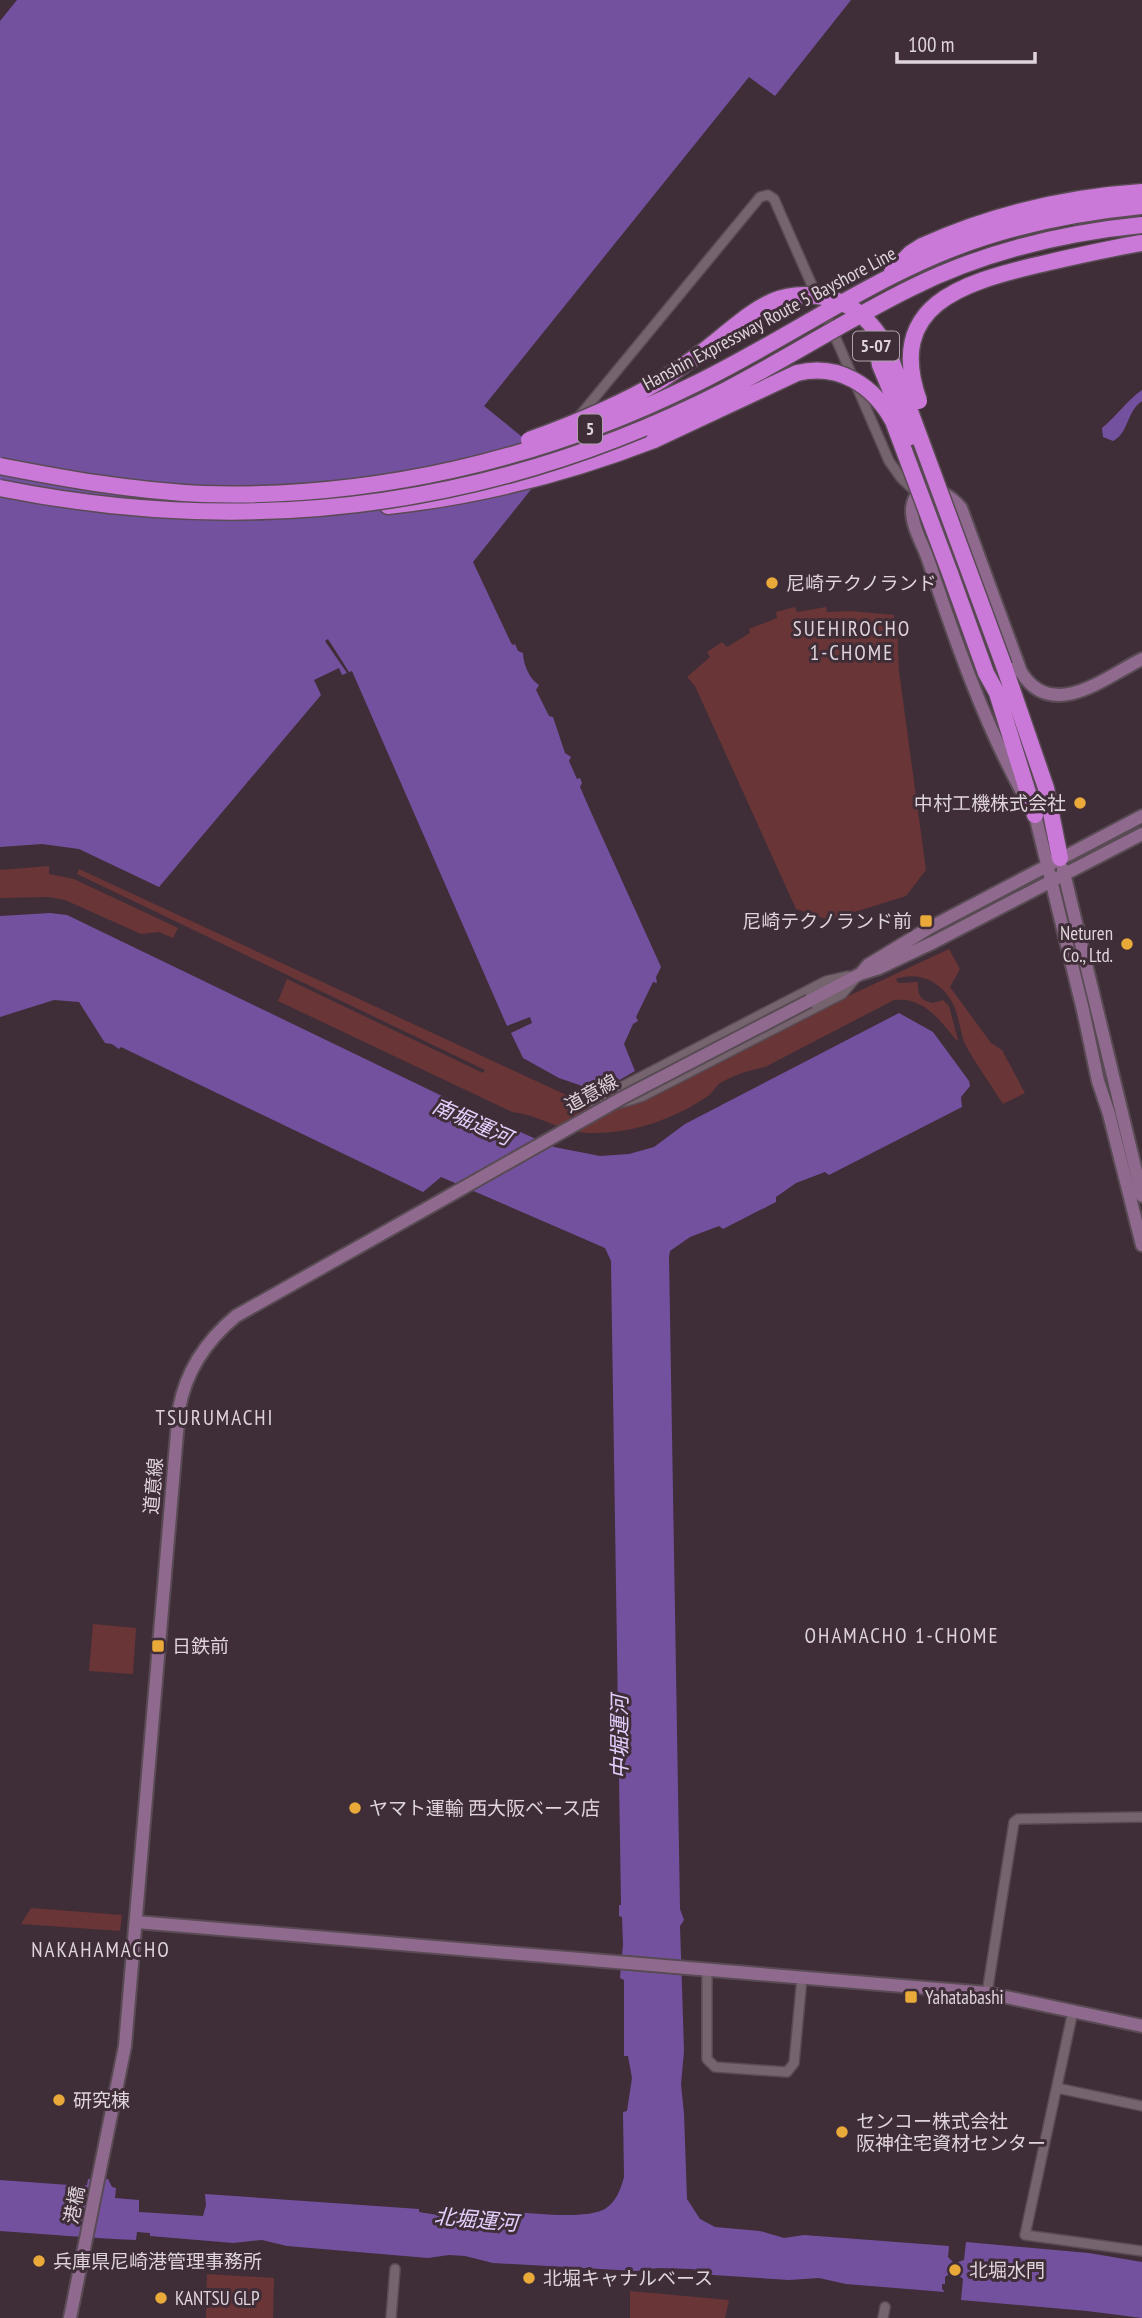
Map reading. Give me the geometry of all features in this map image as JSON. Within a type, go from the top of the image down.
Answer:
[{"type":"highway","name":"5-07","points":[[995,669],[909,434],[880,365],[875,330],[884,285],[901,262],[922,246],[938,239],[1032,208],[1142,192]]},
{"type":"highway","name":"Hanshin Expressway Route 5 Bayshore Line","points":[[0,463],[51,476],[161,491],[240,494],[328,489],[416,477],[521,453],[632,412],[719,372],[884,281],[960,246],[1040,222],[1142,206]]},
{"type":"highway","name":"Hanshin Expressway Route 5 Bayshore Line","points":[[0,488],[86,502],[161,510],[235,512],[342,507],[461,487],[543,466],[662,420],[717,394],[882,303],[946,272],[1042,240],[1142,225]]},
{"type":"highway","name":"5-07","points":[[1035,814],[997,693],[995,669],[939,459],[911,379],[910,359],[917,328],[939,300],[961,287],[1044,263],[1142,243]]},
{"type":"highway","name":"5-07","points":[[416,477],[541,436],[639,393],[682,367],[749,313],[772,300],[798,295],[820,296],[840,301],[854,309],[872,325],[886,346],[968,570]]},
{"type":"highway","name":"5-07","points":[[342,507],[377,507],[421,502],[463,495],[570,469],[654,440],[789,376],[813,370],[839,373],[856,381],[871,391],[893,421],[1046,788],[1057,866]]},
{"type":"street","points":[[553,447],[760,197],[768,195],[774,199],[889,461],[917,494]]},
{"type":"street","points":[[1142,659],[1068,696],[1044,694],[1035,689],[1021,671],[961,508],[954,500],[936,490],[924,489],[917,494],[912,515],[954,636],[1007,764],[1035,814],[1057,866],[1142,1196]]},
{"type":"street","points":[[1057,866],[1142,816]]},
{"type":"street","points":[[1057,866],[1142,834]]},
{"type":"street","name":"道意線","points":[[100,2176],[125,2046],[180,1409],[194,1364],[212,1338],[236,1316],[621,1098],[860,974],[923,947],[1051,881],[1057,866]]},
{"type":"street","name":"道意線","points":[[860,974],[868,965],[929,928],[1057,866]]},
{"type":"street","points":[[1051,881],[1098,1081],[1142,1245]]},
{"type":"street","points":[[860,974],[842,994],[643,1096],[622,1103],[589,1103],[583,1098],[586,1093],[606,1095],[826,981],[860,974]]},
{"type":"street","points":[[987,1993],[1014,1822],[1018,1819],[1142,1817]]},
{"type":"street","points":[[136,1922],[987,1993],[1142,2026]]},
{"type":"street","points":[[707,1970],[708,2059],[715,2067],[787,2072],[794,2063],[802,1978]]},
{"type":"street","points":[[1073,2011],[1025,2235],[1142,2251]]},
{"type":"street","points":[[1057,2088],[1142,2106]]},
{"type":"street","name":"港橋","points":[[70,2318],[100,2176]]},
{"type":"street","points":[[391,2318],[395,2269]]},
{"type":"street","points":[[883,2318],[885,2306]]},
{"type":"shaded area","points":[[795,607],[797,612],[826,607],[827,612],[894,615],[926,870],[906,896],[829,920],[796,909],[695,686],[687,677],[710,657],[707,652],[722,642],[727,647],[750,633],[749,629],[777,618],[776,612]]},
{"type":"shaded area","points":[[49,866],[49,874],[74,879],[178,928],[173,938],[159,932],[141,934],[65,900],[48,897],[0,898],[0,870]]},
{"type":"shaded area","points":[[79,869],[590,1106],[629,1105],[648,1099],[842,999],[949,949],[960,969],[950,987],[991,1043],[1002,1050],[1025,1093],[1003,1104],[967,1048],[950,998],[938,985],[914,976],[896,979],[898,983],[918,982],[919,994],[925,1001],[933,1003],[943,1000],[949,1006],[957,1041],[930,1011],[914,1002],[894,1000],[765,1067],[724,1081],[708,1096],[667,1118],[637,1128],[606,1133],[570,1130],[512,1112],[278,1001],[287,979],[483,1073],[485,1070],[77,874]]},
{"type":"shaded area","points":[[93,1624],[136,1628],[133,1674],[89,1671]]},
{"type":"shaded area","points":[[31,1908],[122,1915],[120,1931],[21,1924]]},
{"type":"shaded area","points":[[207,2274],[274,2278],[273,2318],[206,2318]]},
{"type":"shaded area","points":[[630,2291],[729,2300],[725,2318],[630,2318]]},
{"type":"water","points":[[17,0],[851,0],[775,96],[749,77],[484,406],[553,462],[473,562],[511,643],[523,653],[527,670],[539,685],[536,690],[549,716],[553,717],[565,753],[571,757],[569,761],[577,779],[580,778],[582,783],[580,787],[661,967],[656,977],[657,983],[653,982],[636,1017],[638,1021],[633,1024],[624,1044],[635,1071],[604,1089],[585,1087],[559,1078],[523,1058],[511,1033],[532,1023],[530,1017],[507,1026],[352,671],[349,672],[328,639],[325,641],[347,673],[342,675],[339,668],[314,680],[321,695],[159,887],[79,849],[42,844],[0,847],[0,21]]},
{"type":"water","points":[[1142,390],[1142,401],[1133,411],[1122,433],[1113,441],[1103,437],[1102,428]]},
{"type":"water","points":[[50,913],[67,915],[471,1110],[554,1147],[600,1156],[629,1154],[654,1147],[685,1124],[899,1013],[933,1032],[969,1081],[970,1086],[961,1097],[962,1107],[829,1175],[825,1172],[796,1183],[776,1197],[776,1202],[723,1229],[719,1226],[690,1237],[670,1251],[669,1257],[680,1909],[684,1920],[680,1926],[684,2051],[681,2084],[687,2199],[700,2219],[715,2227],[760,2231],[784,2238],[804,2235],[949,2246],[948,2257],[953,2262],[952,2272],[945,2277],[945,2284],[942,2284],[945,2292],[846,2284],[819,2278],[789,2280],[713,2275],[692,2269],[658,2268],[636,2271],[493,2263],[465,2256],[428,2258],[287,2246],[262,2240],[233,2243],[150,2236],[150,2233],[137,2232],[136,2240],[0,2231],[0,2180],[83,2186],[87,2185],[88,2179],[108,2179],[112,2187],[116,2188],[115,2198],[139,2200],[139,2212],[203,2216],[205,2194],[419,2209],[419,2212],[443,2216],[474,2212],[474,2208],[561,2215],[594,2213],[612,2203],[623,2182],[623,2112],[627,2111],[632,2078],[628,2056],[624,2056],[624,1980],[620,1978],[623,1944],[622,1917],[619,1916],[621,1905],[611,1261],[605,1248],[441,1177],[423,1192],[121,1047],[119,1049],[105,1043],[79,1002],[54,1000],[0,1017],[0,916]]},
{"type":"water","points":[[966,2242],[1089,2253],[1142,2262],[1142,2318],[961,2300],[963,2279],[957,2274],[958,2262],[964,2260]]},
{"type":"place","name":"尼崎テクノランド","points":[[772,583]]},
{"type":"place","name":"中村工機株式会社","points":[[1080,803]]},
{"type":"place","name":"尼崎テクノランド前","points":[[926,921]]},
{"type":"place","name":"Neturen Co., Ltd.","points":[[1127,944]]},
{"type":"place","name":"日鉄前","points":[[158,1646]]},
{"type":"place","name":"ヤマト運輸 西大阪ベース店","points":[[355,1808]]},
{"type":"place","name":"Yahatabashi","points":[[911,1997]]},
{"type":"place","name":"研究棟","points":[[59,2100]]},
{"type":"place","name":"センコー株式会社 阪神住宅資材センター","points":[[842,2132]]},
{"type":"place","name":"兵庫県尼崎港管理事務所","points":[[39,2261]]},
{"type":"place","name":"北堀水門","points":[[955,2270]]},
{"type":"place","name":"北堀キャナルベース","points":[[529,2278]]},
{"type":"place","name":"KANTSU GLP","points":[[161,2298]]},
{"type":"district","name":"SUEHIROCHO 1-CHOME","points":[[852,641]]},
{"type":"district","name":"TSURUMACHI","points":[[215,1418]]},
{"type":"district","name":"OHAMACHO 1-CHOME","points":[[902,1636]]},
{"type":"district","name":"NAKAHAMACHO","points":[[101,1950]]},
{"type":"water label","name":"南堀運河","points":[[472,1122]]},
{"type":"water label","name":"中堀運河","points":[[620,1737]]},
{"type":"water label","name":"北堀運河","points":[[476,2220]]}]
